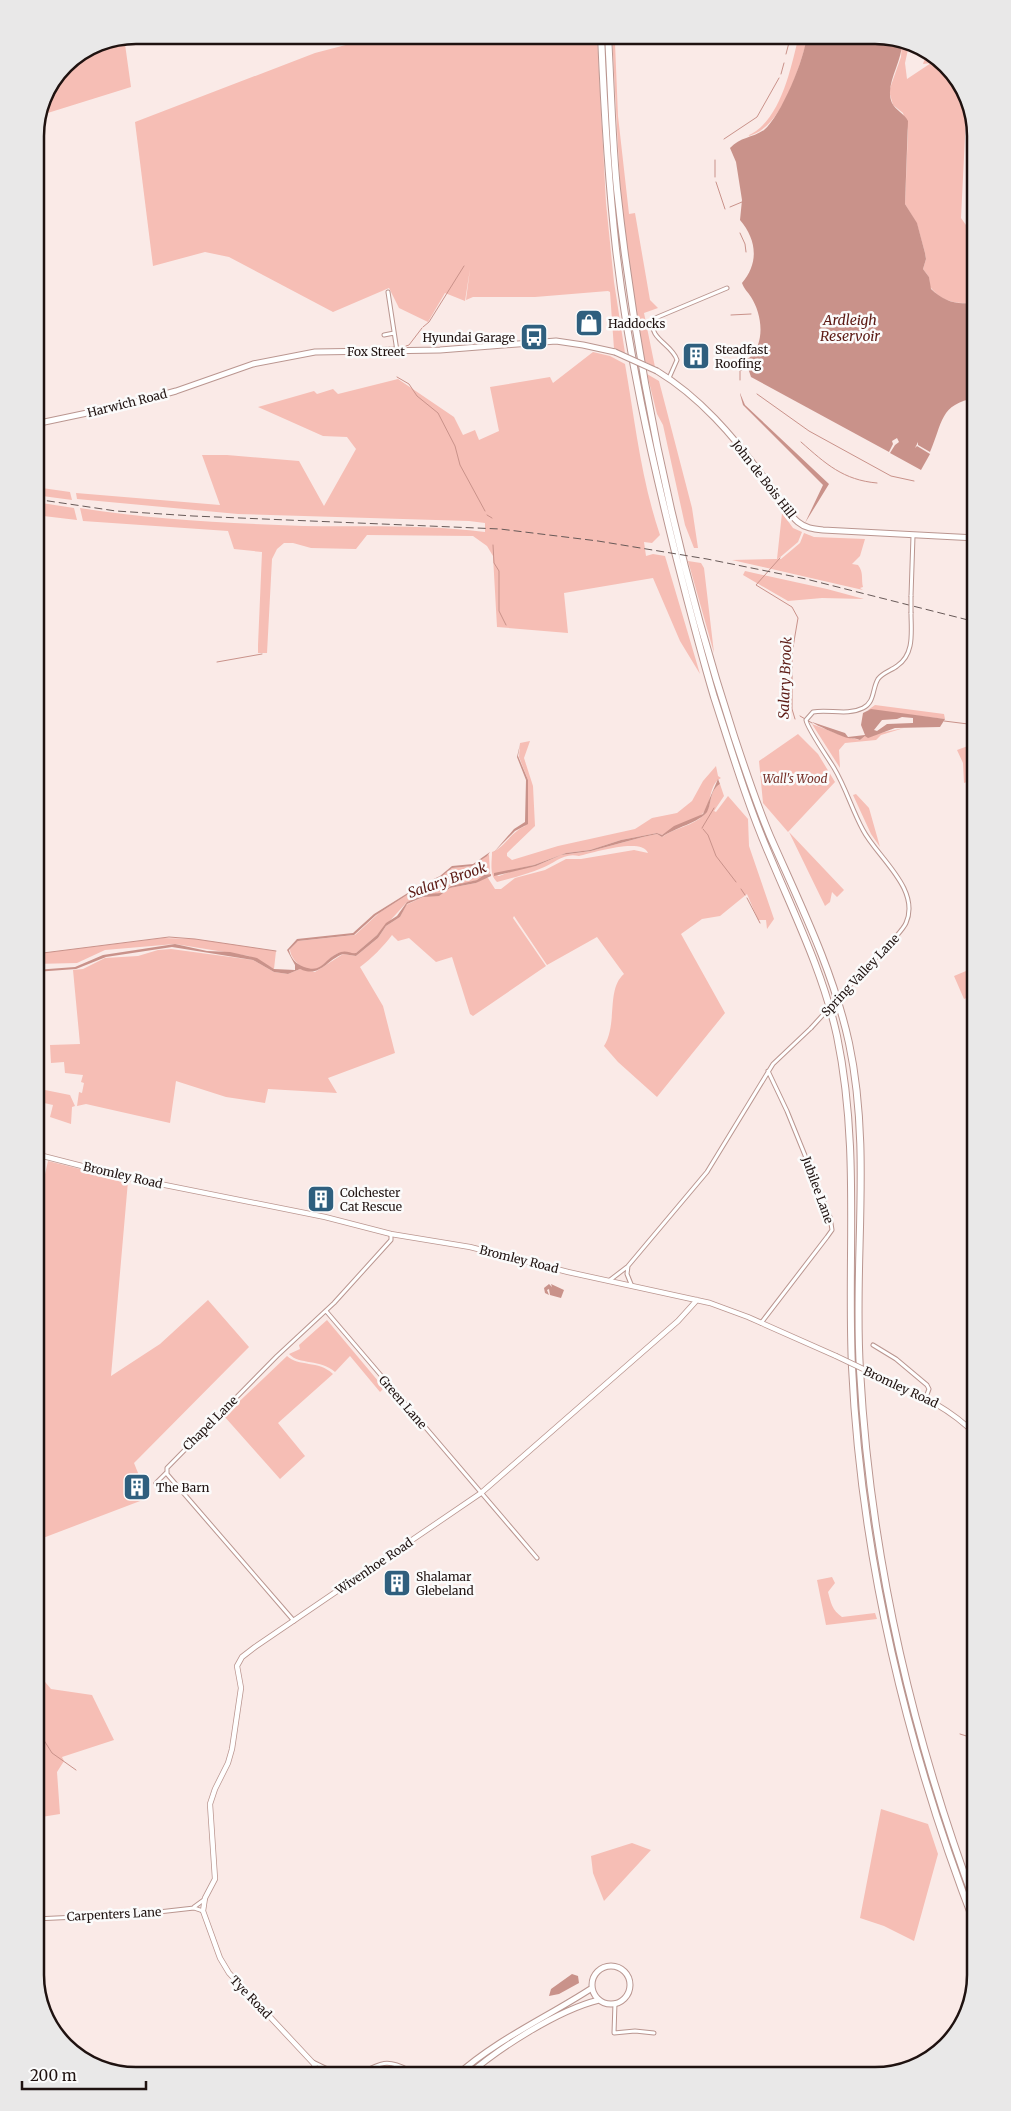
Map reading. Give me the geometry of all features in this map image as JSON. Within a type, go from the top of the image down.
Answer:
[{"type":"highway","points":[[601,44],[606,133],[616,253],[640,398],[661,496],[702,658],[727,735],[767,849],[814,962],[835,1029],[844,1075],[851,1145],[852,1370],[865,1493],[875,1561],[898,1676],[913,1736],[945,1843],[967,1903]]},
{"type":"highway","points":[[609,44],[618,191],[648,394],[676,528],[707,648],[734,735],[768,831],[827,968],[849,1044],[862,1149],[858,1322],[860,1372],[868,1459],[879,1538],[900,1646],[921,1736],[942,1809],[967,1880]]},
{"type":"main road","name":"Fox Street","points":[[176,391],[234,369],[280,358],[324,352],[396,347],[556,341],[615,352],[638,362]]},
{"type":"main road","name":"John de Bois Hill","points":[[638,362],[669,378],[711,414],[757,468],[792,516],[801,525],[822,530],[967,538]]},
{"type":"main road","name":"Harwich Road","points":[[44,422],[176,391]]},
{"type":"main road","points":[[611,1966],[621,1969],[628,1977],[629,1988],[625,1998],[616,2003],[608,2004],[599,2000],[592,1988],[594,1978],[600,1969],[611,1966]]},
{"type":"main road","points":[[466,2067],[506,2037],[592,1988]]},
{"type":"main road","points":[[479,2067],[510,2043],[577,2007],[599,2000]]},
{"type":"street","points":[[669,378],[677,360],[676,355],[656,336],[652,326],[653,319],[727,288]]},
{"type":"street","points":[[388,292],[396,347]]},
{"type":"street","points":[[384,335],[394,333]]},
{"type":"street","name":"Spring Valley Lane","points":[[610,1280],[628,1266],[707,1172],[768,1071],[811,1028],[905,926],[909,911],[908,902],[901,883],[864,833],[843,783],[815,736],[808,728],[806,720],[815,712],[838,713],[864,707],[871,702],[879,678],[899,665],[909,651],[912,637],[913,536]]},
{"type":"street","name":"Jubilee Lane","points":[[761,1323],[827,1237],[832,1227],[830,1217],[800,1141],[768,1071]]},
{"type":"street","name":"Bromley Road","points":[[44,1156],[125,1177],[325,1217],[391,1234],[478,1248],[729,1309],[926,1398],[955,1414],[967,1426]]},
{"type":"street","name":"Chapel Lane","points":[[156,1483],[167,1472],[170,1464],[193,1440],[326,1311],[391,1240],[391,1234]]},
{"type":"street","points":[[628,1266],[627,1275],[631,1284]]},
{"type":"street","name":"Wivenhoe Road","points":[[203,1908],[205,1898],[215,1880],[211,1800],[230,1755],[240,1692],[238,1664],[245,1654],[481,1493],[678,1321],[697,1300]]},
{"type":"street","name":"Green Lane","points":[[326,1311],[537,1558]]},
{"type":"street","points":[[873,1345],[896,1359],[928,1384],[929,1389],[926,1398]]},
{"type":"street","points":[[167,1472],[294,1621]]},
{"type":"street","points":[[194,1908],[205,1898]]},
{"type":"street","points":[[194,1908],[203,1908]]},
{"type":"street","name":"Carpenters Lane","points":[[44,1919],[142,1914],[194,1908]]},
{"type":"street","name":"Tye Road","points":[[203,1908],[220,1958],[229,1973],[316,2067]]},
{"type":"street","points":[[616,2003],[614,2033],[635,2031],[654,2033]]},
{"type":"street","points":[[311,2061],[322,2067]]},
{"type":"street","points":[[375,2067],[386,2062],[396,2063],[403,2067]]},
{"type":"green space","points":[[350,44],[597,44],[606,203],[614,282],[625,353],[614,349],[610,292],[608,291],[535,297],[473,297],[466,300],[470,269],[465,301],[445,293],[428,322],[399,308],[389,288],[333,312],[229,257],[205,252],[153,266],[135,122],[315,53]]},
{"type":"green space","points":[[612,44],[615,44],[618,116],[629,214],[635,213],[650,300],[658,308],[644,313],[655,367],[642,360],[621,202]]},
{"type":"green space","points":[[797,44],[806,44],[793,82],[778,111],[759,132],[747,136],[759,129],[768,119],[783,92]]},
{"type":"green space","points":[[125,45],[131,87],[47,113],[56,90],[67,75],[85,59],[112,47]]},
{"type":"green space","points":[[902,48],[908,50],[905,63],[907,79],[931,63],[955,90],[964,112],[966,122],[961,218],[967,226],[967,302],[951,302],[940,296],[930,287],[929,277],[923,269],[926,259],[917,224],[905,204],[908,130],[903,113],[893,105],[889,91],[901,57]]},
{"type":"green space","points":[[925,59],[931,63],[923,64]]},
{"type":"green space","points":[[593,352],[610,356],[625,364],[643,471],[660,535],[652,543],[644,542],[646,556],[653,554],[665,556],[700,674],[680,641],[653,578],[564,593],[568,633],[497,627],[493,556],[487,546],[473,536],[367,535],[356,549],[311,548],[293,543],[284,543],[277,549],[272,559],[267,653],[258,653],[262,552],[234,549],[228,531],[83,521],[80,508],[163,518],[219,522],[303,526],[417,527],[485,532],[485,523],[469,521],[238,514],[77,499],[76,493],[220,505],[202,455],[227,455],[299,461],[324,506],[356,449],[347,437],[323,436],[258,407],[314,391],[317,394],[333,389],[338,394],[398,379],[454,417],[463,435],[475,430],[479,440],[499,431],[490,387],[550,377],[553,383]]},
{"type":"green space","points":[[647,374],[659,381],[692,508],[698,548],[694,548],[685,525],[663,425],[657,414]]},
{"type":"green space","points":[[44,488],[70,492],[72,500],[44,496]]},
{"type":"green space","points":[[44,503],[74,508],[77,520],[44,516]]},
{"type":"green space","points":[[782,513],[793,528],[802,532],[798,542],[778,559],[781,559],[800,543],[804,533],[814,537],[865,539],[860,556],[852,564],[858,565],[861,570],[863,587],[860,588],[863,590],[732,560],[777,559]]},
{"type":"green space","points":[[688,561],[701,563],[704,568],[714,653]]},
{"type":"green space","points":[[745,571],[864,599],[822,598],[788,601],[743,575]]},
{"type":"green space","points":[[875,705],[944,714],[945,719],[868,710]]},
{"type":"green space","points":[[812,724],[846,737],[860,740],[865,736],[904,728],[881,735],[876,740],[845,743],[839,750],[840,768]]},
{"type":"green space","name":"Wall's Wood","points":[[798,734],[818,754],[835,782],[788,832],[763,803],[759,761]]},
{"type":"green space","points":[[530,741],[524,758],[533,786],[535,826],[507,853],[507,856],[512,860],[558,846],[635,829],[652,818],[677,813],[692,801],[703,781],[716,766],[718,776],[721,778],[714,784],[707,808],[700,816],[662,835],[657,833],[621,840],[590,850],[566,853],[534,865],[494,874],[499,876],[517,869],[536,866],[561,855],[591,851],[657,834],[662,837],[700,819],[707,811],[712,795],[720,784],[724,796],[714,811],[716,812],[728,796],[748,819],[749,846],[774,919],[767,929],[766,920],[758,920],[747,894],[720,916],[702,919],[681,934],[725,1013],[657,1097],[618,1062],[604,1046],[610,1028],[615,988],[624,974],[597,937],[547,965],[514,916],[513,918],[546,966],[473,1016],[470,1014],[452,957],[436,962],[409,938],[398,941],[392,935],[360,967],[383,1006],[395,1053],[328,1078],[337,1093],[268,1089],[265,1103],[226,1097],[176,1081],[170,1123],[86,1104],[77,1106],[79,1092],[82,1093],[84,1083],[81,1082],[83,1075],[65,1073],[64,1062],[51,1063],[50,1045],[80,1044],[73,970],[83,969],[105,958],[138,956],[158,950],[171,949],[253,960],[274,972],[288,974],[300,969],[315,972],[343,954],[356,956],[378,938],[386,926],[400,917],[406,905],[423,897],[443,893],[450,888],[476,883],[484,878],[488,878],[495,889],[501,889],[515,878],[545,870],[566,859],[581,859],[634,850],[648,853],[644,848],[627,846],[579,856],[569,855],[537,870],[497,882],[492,872],[492,852],[525,826],[527,821],[528,780],[519,757],[520,743]]},
{"type":"green space","points":[[967,746],[967,782],[964,783],[963,763],[957,750]]},
{"type":"green space","points":[[856,794],[869,808],[880,847],[871,834],[853,795]]},
{"type":"green space","points":[[789,832],[844,890],[837,897],[832,892],[830,902],[825,906]]},
{"type":"green space","points":[[489,854],[490,874],[484,875],[478,880],[449,887],[441,893],[423,896],[407,902],[377,935],[355,954],[339,953],[313,970],[308,970],[299,965],[293,957],[290,949],[298,941],[355,935],[379,913],[421,886],[441,877],[452,868],[472,866]]},
{"type":"green space","points":[[163,938],[195,939],[276,951],[274,969],[249,956],[175,944],[105,950],[77,963],[44,964],[44,953]]},
{"type":"green space","points":[[966,971],[967,998],[964,999],[954,976]]},
{"type":"green space","points":[[44,1090],[70,1095],[75,1106],[72,1107],[71,1124],[50,1117],[53,1105],[44,1103]]},
{"type":"green space","points":[[48,1161],[128,1181],[111,1376],[160,1344],[208,1300],[249,1347],[134,1463],[148,1498],[44,1538],[44,1174]]},
{"type":"green space","points":[[327,1320],[384,1388],[380,1392],[350,1356],[335,1372],[323,1365],[298,1360],[289,1354],[300,1349],[299,1345]]},
{"type":"green space","points":[[287,1356],[297,1361],[321,1367],[333,1374],[278,1423],[305,1456],[280,1479],[224,1416]]},
{"type":"green space","points":[[832,1577],[835,1583],[828,1592],[836,1612],[842,1617],[875,1613],[877,1619],[826,1625],[817,1580]]},
{"type":"green space","points":[[44,1681],[51,1689],[92,1695],[114,1740],[62,1757],[64,1761],[57,1772],[60,1814],[44,1817]]},
{"type":"green space","points":[[881,1809],[928,1824],[938,1854],[914,1941],[884,1926],[860,1918]]},
{"type":"green space","points":[[632,1843],[651,1850],[604,1901],[593,1873],[591,1856]]},
{"type":"water","name":"Ardleigh Reservoir","points":[[881,44],[901,48],[890,89],[890,96],[894,106],[908,121],[905,204],[917,223],[926,259],[923,269],[929,277],[931,289],[946,300],[967,303],[967,400],[955,405],[944,416],[930,452],[918,445],[918,442],[915,448],[917,446],[930,454],[921,470],[890,453],[899,442],[897,438],[892,441],[893,444],[889,452],[751,377],[748,368],[743,368],[740,371],[740,358],[749,358],[758,345],[760,320],[755,304],[742,283],[751,268],[754,252],[750,235],[740,220],[742,200],[736,162],[730,148],[734,144],[764,130],[771,123],[785,100],[802,58],[805,45]]},
{"type":"water","points":[[740,393],[745,405],[829,484],[805,523],[823,485],[743,405]]},
{"type":"water","points":[[871,709],[945,719],[940,727],[895,728],[868,738],[865,736],[860,740],[841,736],[812,722],[845,733],[848,737],[865,735],[861,725],[863,713]],"holes":[[[902,717],[913,718],[913,723],[887,724],[877,731],[874,730],[882,720]]]},
{"type":"water","points":[[520,744],[518,756],[528,780],[528,824],[515,831],[494,852],[514,829],[525,822],[526,780],[517,757]]},
{"type":"water","points":[[718,779],[720,784],[714,790],[709,809],[704,816],[662,837],[657,834],[591,851],[561,855],[536,866],[494,876],[494,873],[534,865],[566,853],[590,850],[621,840],[657,833],[662,835],[674,826],[703,814]]},
{"type":"water","points":[[490,852],[472,866],[452,868],[441,877],[421,886],[376,915],[354,935],[298,941],[289,950],[296,963],[301,966],[311,969],[320,967],[330,958],[341,952],[356,953],[377,935],[386,923],[397,916],[407,902],[427,894],[441,893],[451,886],[477,880],[484,875],[491,874],[491,876],[476,883],[450,888],[439,896],[423,897],[407,904],[400,917],[386,926],[378,938],[356,956],[343,954],[318,970],[307,971],[300,969],[288,974],[274,972],[253,960],[172,947],[106,957],[76,969],[44,971],[44,969],[75,967],[103,955],[175,944],[207,951],[230,952],[257,958],[274,969],[295,970],[295,965],[287,950],[297,939],[353,933],[374,914],[419,886],[440,876],[452,866],[473,864]]},
{"type":"water","points":[[549,1284],[552,1287],[551,1284],[564,1290],[561,1298],[550,1295],[549,1289],[547,1290],[549,1295],[545,1293],[544,1288]]},
{"type":"water","points":[[572,1974],[578,1976],[579,1983],[559,1994],[549,1996],[551,1989]]},
{"type":"waterway","points":[[786,54],[789,44]]},
{"type":"waterway","points":[[781,74],[784,63]]},
{"type":"waterway","points":[[724,139],[757,117],[779,78]]},
{"type":"waterway","points":[[715,160],[715,177]]},
{"type":"waterway","points":[[716,182],[725,209]]},
{"type":"waterway","points":[[730,207],[742,202]]},
{"type":"waterway","points":[[740,233],[746,252]]},
{"type":"waterway","points":[[423,327],[429,322],[464,266]]},
{"type":"waterway","points":[[731,315],[751,314]]},
{"type":"waterway","points":[[406,346],[409,345],[422,328]]},
{"type":"waterway","points":[[347,348],[394,347]]},
{"type":"waterway","name":"Salary Brook","points":[[740,371],[740,380]]},
{"type":"waterway","points":[[397,377],[409,384],[417,396],[438,413],[455,446],[460,465],[485,511]]},
{"type":"waterway","points":[[757,394],[809,431],[891,476],[914,481]]},
{"type":"waterway","points":[[801,442],[827,464],[845,475],[877,483]]},
{"type":"waterway","points":[[487,515],[492,518]]},
{"type":"waterway","points":[[493,545],[494,563],[499,571],[499,611],[506,625]]},
{"type":"waterway","name":"Salary Brook","points":[[780,558],[756,585],[792,607],[798,618],[792,653],[792,709],[795,719]]},
{"type":"waterway","points":[[217,662],[262,654]]},
{"type":"waterway","points":[[800,716],[812,723]]},
{"type":"waterway","points":[[944,721],[967,724]]},
{"type":"waterway","points":[[702,828],[714,808]]},
{"type":"waterway","points":[[703,829],[708,835],[716,856],[736,882]]},
{"type":"waterway","points":[[741,889],[745,895]]},
{"type":"waterway","points":[[747,898],[760,923]]},
{"type":"waterway","points":[[44,953],[169,937],[276,951]]},
{"type":"waterway","points":[[960,1734],[967,1736]]},
{"type":"waterway","points":[[44,1740],[52,1753],[76,1770]]},
{"type":"railway","points":[[44,500],[116,511],[500,529],[598,541],[707,559],[806,579],[967,620]]},
{"type":"place","name":"Haddocks","points":[[589,323]]},
{"type":"place","name":"Hyundai Garage","points":[[534,337]]},
{"type":"place","name":"Steadfast Roofing","points":[[696,356]]},
{"type":"place","name":"Colchester Cat Rescue","points":[[321,1199]]},
{"type":"place","name":"The Barn","points":[[137,1487]]},
{"type":"place","name":"Shalamar Glebeland","points":[[397,1583]]}]
